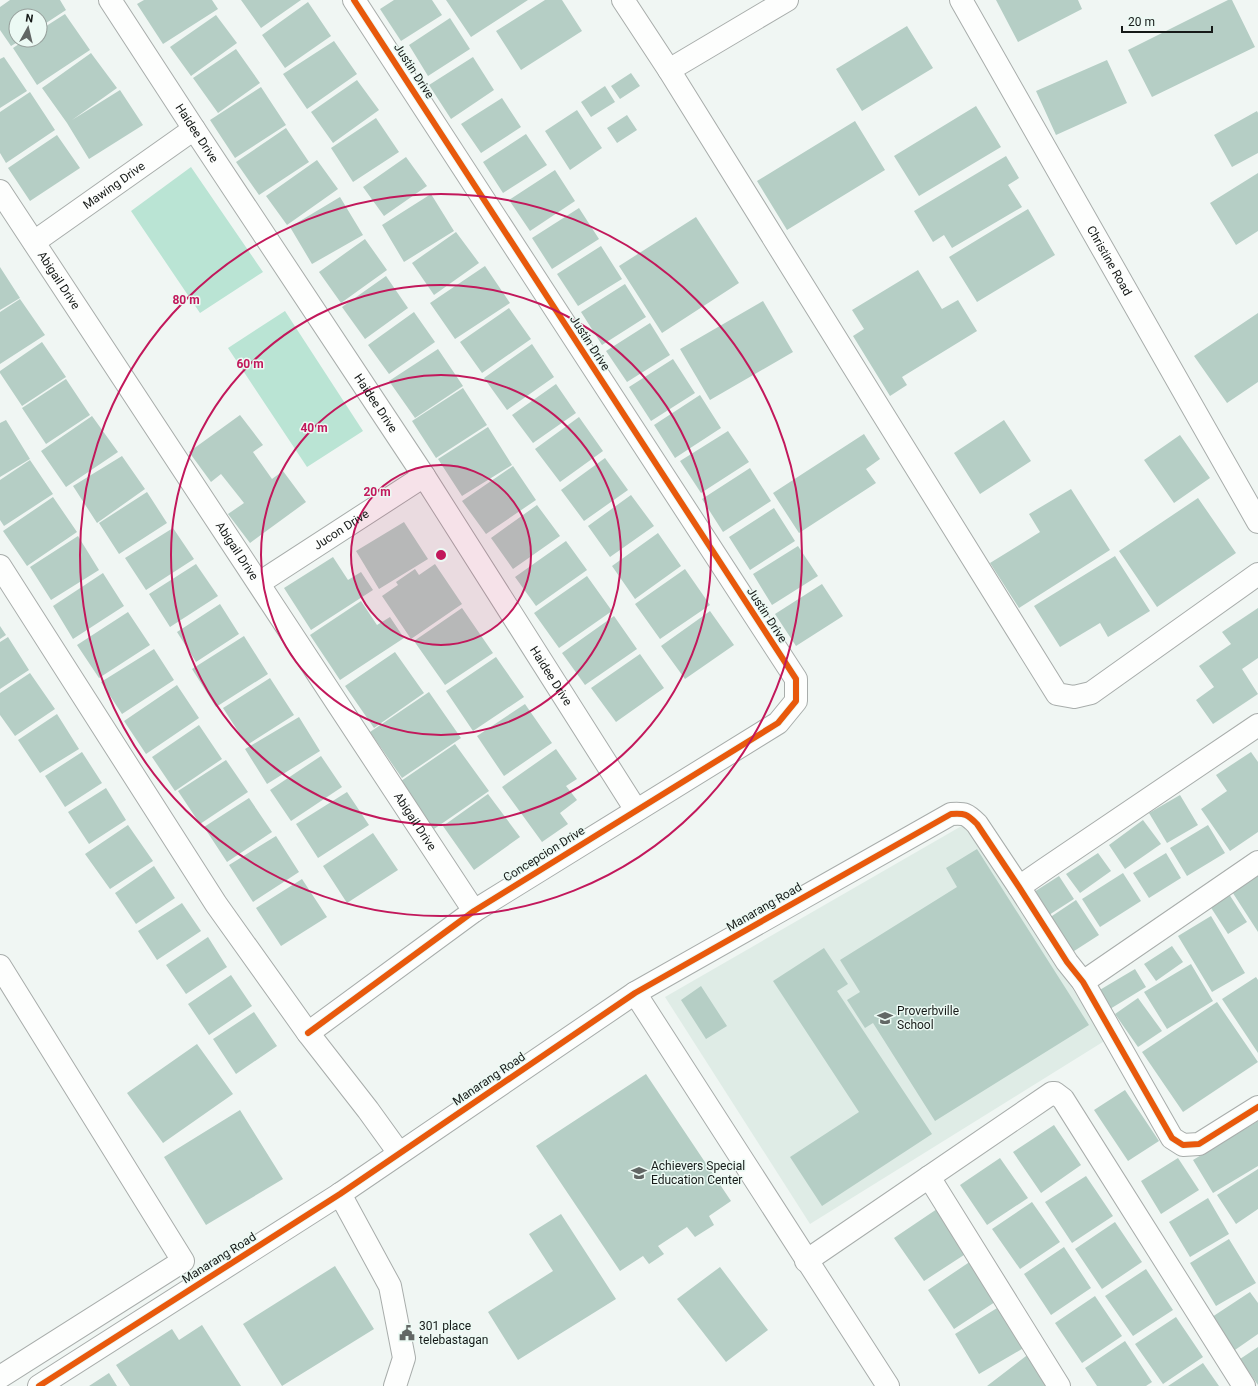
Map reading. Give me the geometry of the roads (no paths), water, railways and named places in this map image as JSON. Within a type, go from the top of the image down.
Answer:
[{"type":"street","name":"Haidee Drive","points":[[110,0],[424,476],[636,810]]},
{"type":"street","name":"Justin Drive","points":[[354,0],[796,679],[796,701]]},
{"type":"street","points":[[623,0],[669,70],[1057,694],[1074,697],[1091,693],[1258,574]]},
{"type":"street","points":[[669,70],[787,0]]},
{"type":"street","name":"Christine Road","points":[[962,0],[1258,522]]},
{"type":"street","name":"Mawing Drive","points":[[34,242],[194,129]]},
{"type":"street","name":"Abigail Drive","points":[[0,191],[474,911]]},
{"type":"street","name":"Jucon Drive","points":[[259,583],[424,476]]},
{"type":"street","points":[[0,566],[216,904],[308,1033],[368,1110],[399,1153]]},
{"type":"street","name":"Concepcion Drive","points":[[308,1033],[474,911],[778,722],[796,701]]},
{"type":"street","points":[[1258,725],[1019,887],[1067,962],[1083,982],[1172,1138],[1183,1145],[1199,1144],[1258,1107]]},
{"type":"street","name":"Manarang Road","points":[[38,1386],[340,1194],[635,994],[951,814],[963,813],[970,816],[977,824],[1019,887]]},
{"type":"street","points":[[1083,982],[1258,862]]},
{"type":"street","points":[[0,966],[183,1261],[0,1377]]},
{"type":"street","points":[[635,994],[888,1386]]},
{"type":"street","points":[[806,1261],[1054,1093],[1063,1100],[1244,1386]]},
{"type":"street","points":[[929,1177],[1059,1386]]},
{"type":"street","points":[[340,1194],[390,1286],[404,1358],[395,1386]]},
{"type":"place","name":"Proverbville School","points":[[885,1018]]},
{"type":"place","name":"Achievers Special Education Center","points":[[639,1173]]},
{"type":"place","name":"301 place telebastagan","points":[[407,1333]]}]
